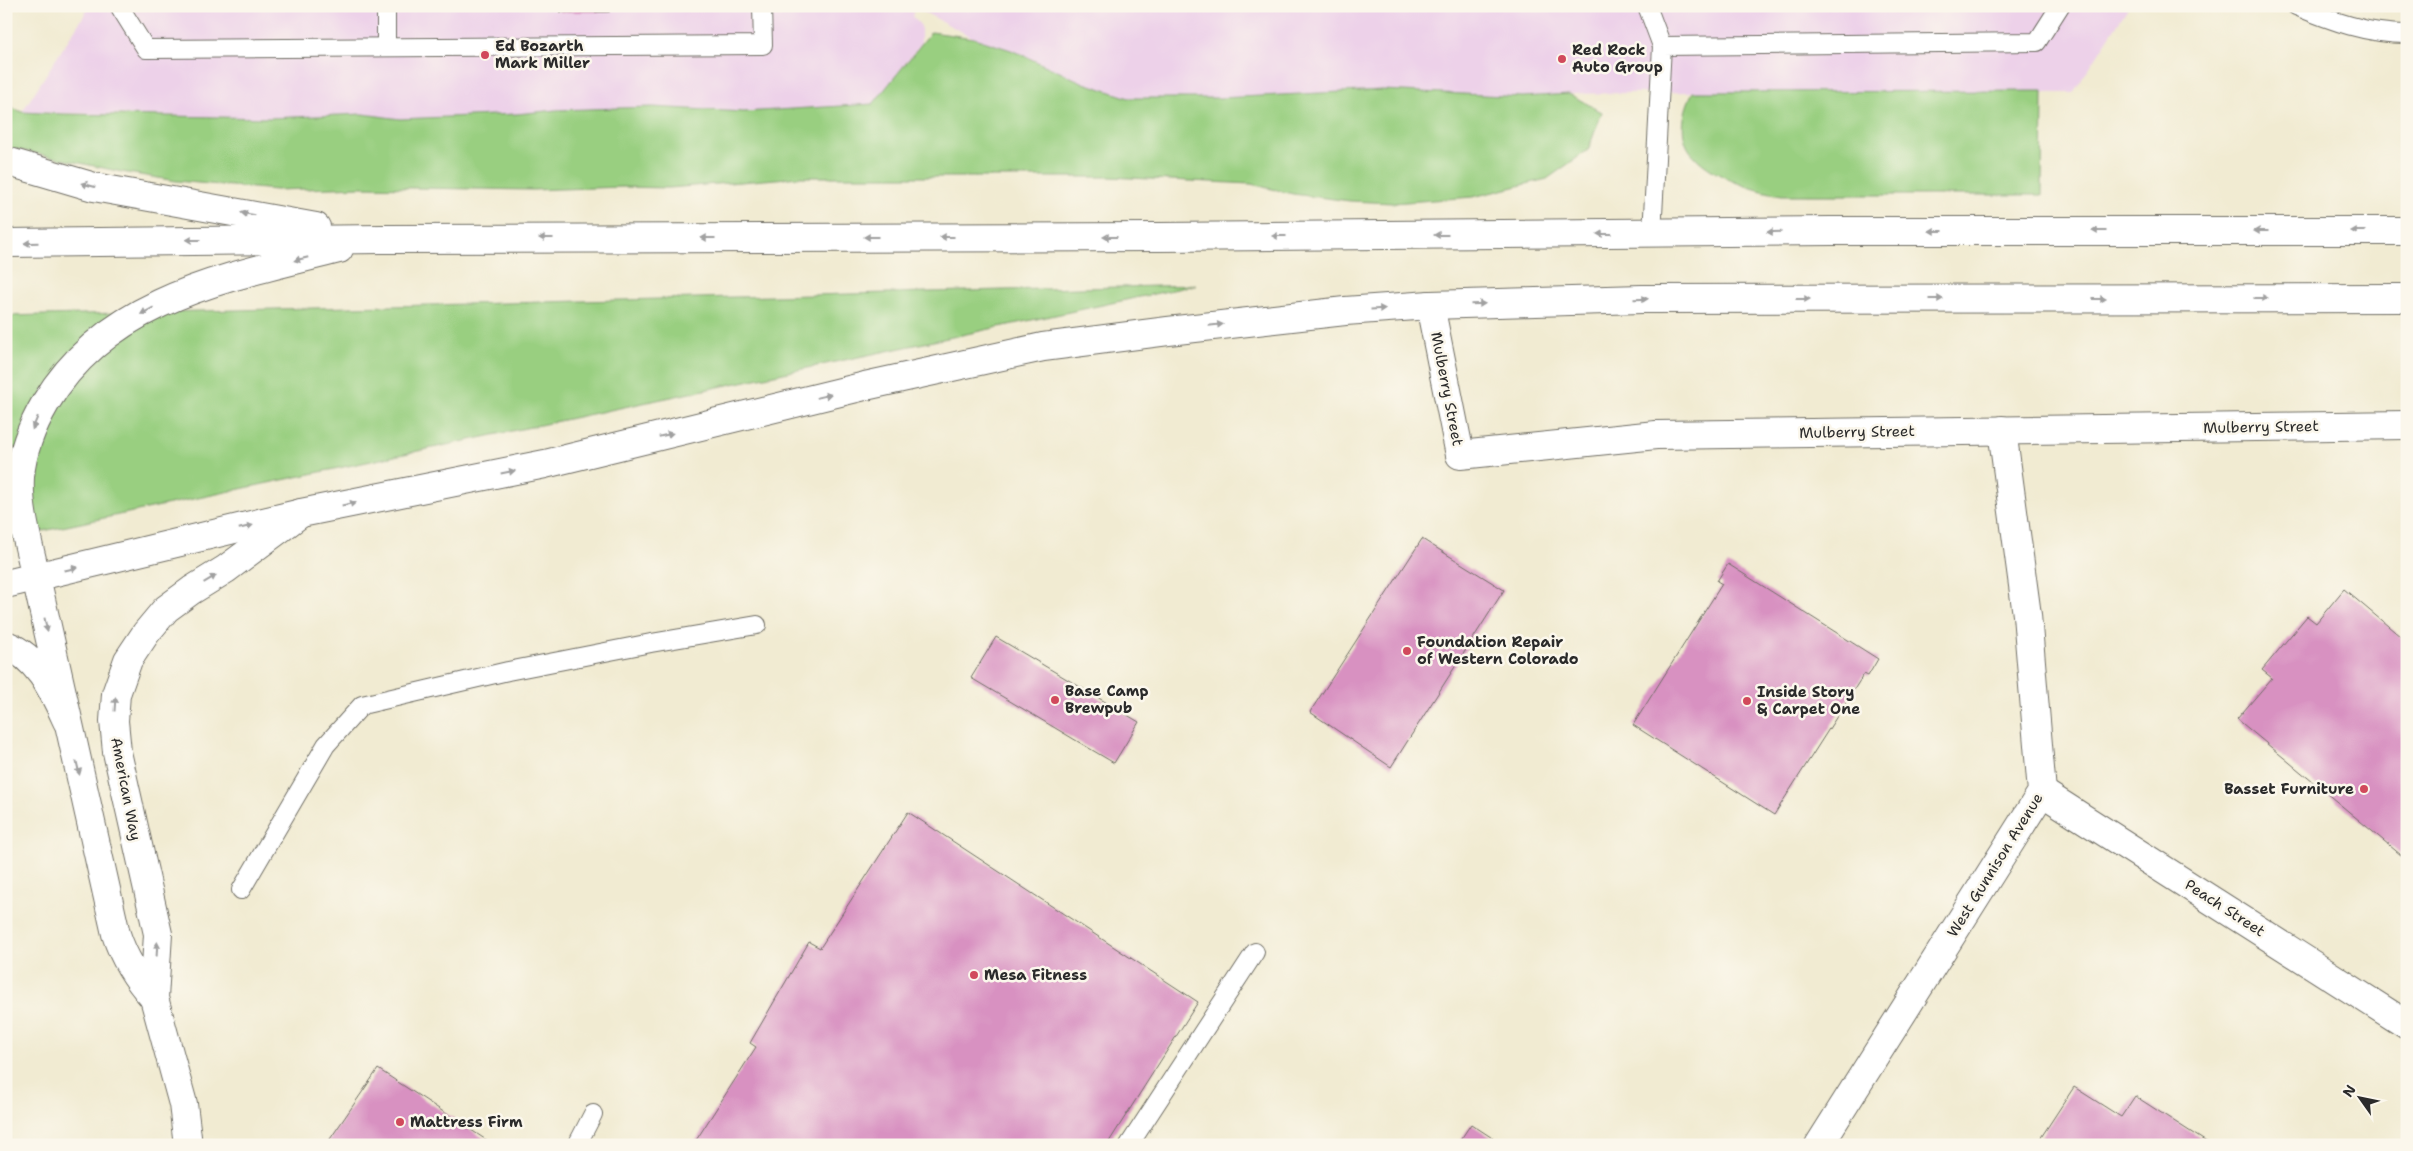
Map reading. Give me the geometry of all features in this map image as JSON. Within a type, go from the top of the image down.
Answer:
[{"type":"main road","points":[[6,161],[94,187],[382,239]]},
{"type":"main road","points":[[6,243],[382,239],[1652,234],[1832,231],[2407,231]]},
{"type":"main road","name":"American Way","points":[[154,998],[123,956],[67,721],[20,502],[20,476],[27,442],[39,414],[55,387],[93,345],[122,324],[168,300],[208,283],[382,239]]},
{"type":"main road","points":[[6,584],[301,513],[545,464],[865,386],[1043,348],[1345,311],[1430,306],[1642,299],[2407,298]]},
{"type":"main road","name":"Mulberry Street","points":[[1430,306],[1460,455],[1656,436],[2407,425]]},
{"type":"main road","name":"West Gunnison Avenue","points":[[1819,1145],[2042,792],[2027,615],[2002,430]]},
{"type":"main road","name":"American Way","points":[[188,1145],[182,1104],[154,998],[158,934],[117,752],[114,721],[116,694],[128,660],[146,633],[166,609],[226,569],[301,513]]},
{"type":"main road","points":[[6,644],[35,665],[50,684],[67,721]]},
{"type":"main road","name":"Peach Street","points":[[2042,792],[2407,1024]]},
{"type":"lane","points":[[123,6],[121,9],[146,49],[763,45],[762,6]]},
{"type":"lane","points":[[386,6],[386,47]]},
{"type":"lane","points":[[1647,6],[1662,46],[1652,234]]},
{"type":"lane","points":[[1662,46],[2037,42],[2060,6]]},
{"type":"lane","points":[[2296,6],[2344,26],[2392,34],[2407,34]]},
{"type":"lane","points":[[241,890],[326,745],[362,705],[527,668],[651,643],[757,625]]},
{"type":"lane","points":[[1129,1145],[1255,952]]},
{"type":"lane","points":[[577,1145],[593,1114]]},
{"type":"shaded area","points":[[90,6],[2129,6],[2073,93],[1693,92],[1569,94],[1523,97],[1382,90],[1220,98],[1129,98],[1084,83],[1011,50],[974,38],[914,7],[913,17],[921,26],[921,43],[873,104],[744,112],[652,107],[556,110],[517,114],[400,119],[363,114],[269,118],[22,112]]},
{"type":"green space","points":[[931,32],[974,38],[1011,50],[1084,83],[1129,98],[1220,98],[1382,90],[1523,97],[1569,94],[1602,112],[1588,150],[1547,179],[1473,197],[1393,203],[1350,201],[1293,194],[1251,184],[1110,177],[800,177],[669,188],[623,187],[532,190],[361,187],[276,190],[176,181],[122,172],[6,147],[6,106],[22,112],[64,114],[269,118],[363,114],[400,119],[517,114],[556,110],[652,107],[744,112],[873,104]]},
{"type":"green space","points":[[2043,91],[2042,195],[1782,195],[1770,193],[1732,181],[1708,168],[1690,151],[1686,144],[1683,129],[1685,113],[1693,92]]},
{"type":"green space","points":[[1196,285],[6,539],[6,316]]},
{"type":"building","points":[[560,6],[609,6],[609,12],[560,12]]},
{"type":"building","name":"Foundation Repair of Western Colorado","points":[[1422,539],[1504,590],[1391,767],[1310,712]]},
{"type":"building","name":"Inside Story & Carpet One","points":[[1728,564],[1878,659],[1868,676],[1864,674],[1774,815],[1633,725],[1722,584],[1717,581]]},
{"type":"building","name":"Basset Furniture","points":[[2344,589],[2407,642],[2407,860],[2237,719],[2272,678],[2262,670],[2307,616],[2316,623]]},
{"type":"building","name":"Base Camp Brewpub","points":[[996,637],[1139,722],[1114,763],[971,678]]},
{"type":"building","name":"Mesa Fitness","points":[[908,812],[1198,1002],[1107,1145],[693,1145],[756,1047],[750,1043],[809,942],[820,948]]},
{"type":"building","name":"Mattress Firm","points":[[378,1069],[494,1145],[326,1145]]},
{"type":"building","points":[[2074,1087],[2121,1117],[2135,1096],[2211,1145],[2036,1145]]},
{"type":"building","points":[[1471,1124],[1503,1145],[1457,1145]]},
{"type":"place","name":"Ed Bozarth Mark Miller","points":[[485,55]]},
{"type":"place","name":"Red Rock Auto Group","points":[[1562,59]]},
{"type":"place","name":"Foundation Repair of Western Colorado","points":[[1407,651]]},
{"type":"place","name":"Base Camp Brewpub","points":[[1055,700]]},
{"type":"place","name":"Inside Story & Carpet One","points":[[1747,701]]},
{"type":"place","name":"Basset Furniture","points":[[2364,789]]},
{"type":"place","name":"Mesa Fitness","points":[[974,975]]},
{"type":"place","name":"Mattress Firm","points":[[400,1122]]}]
